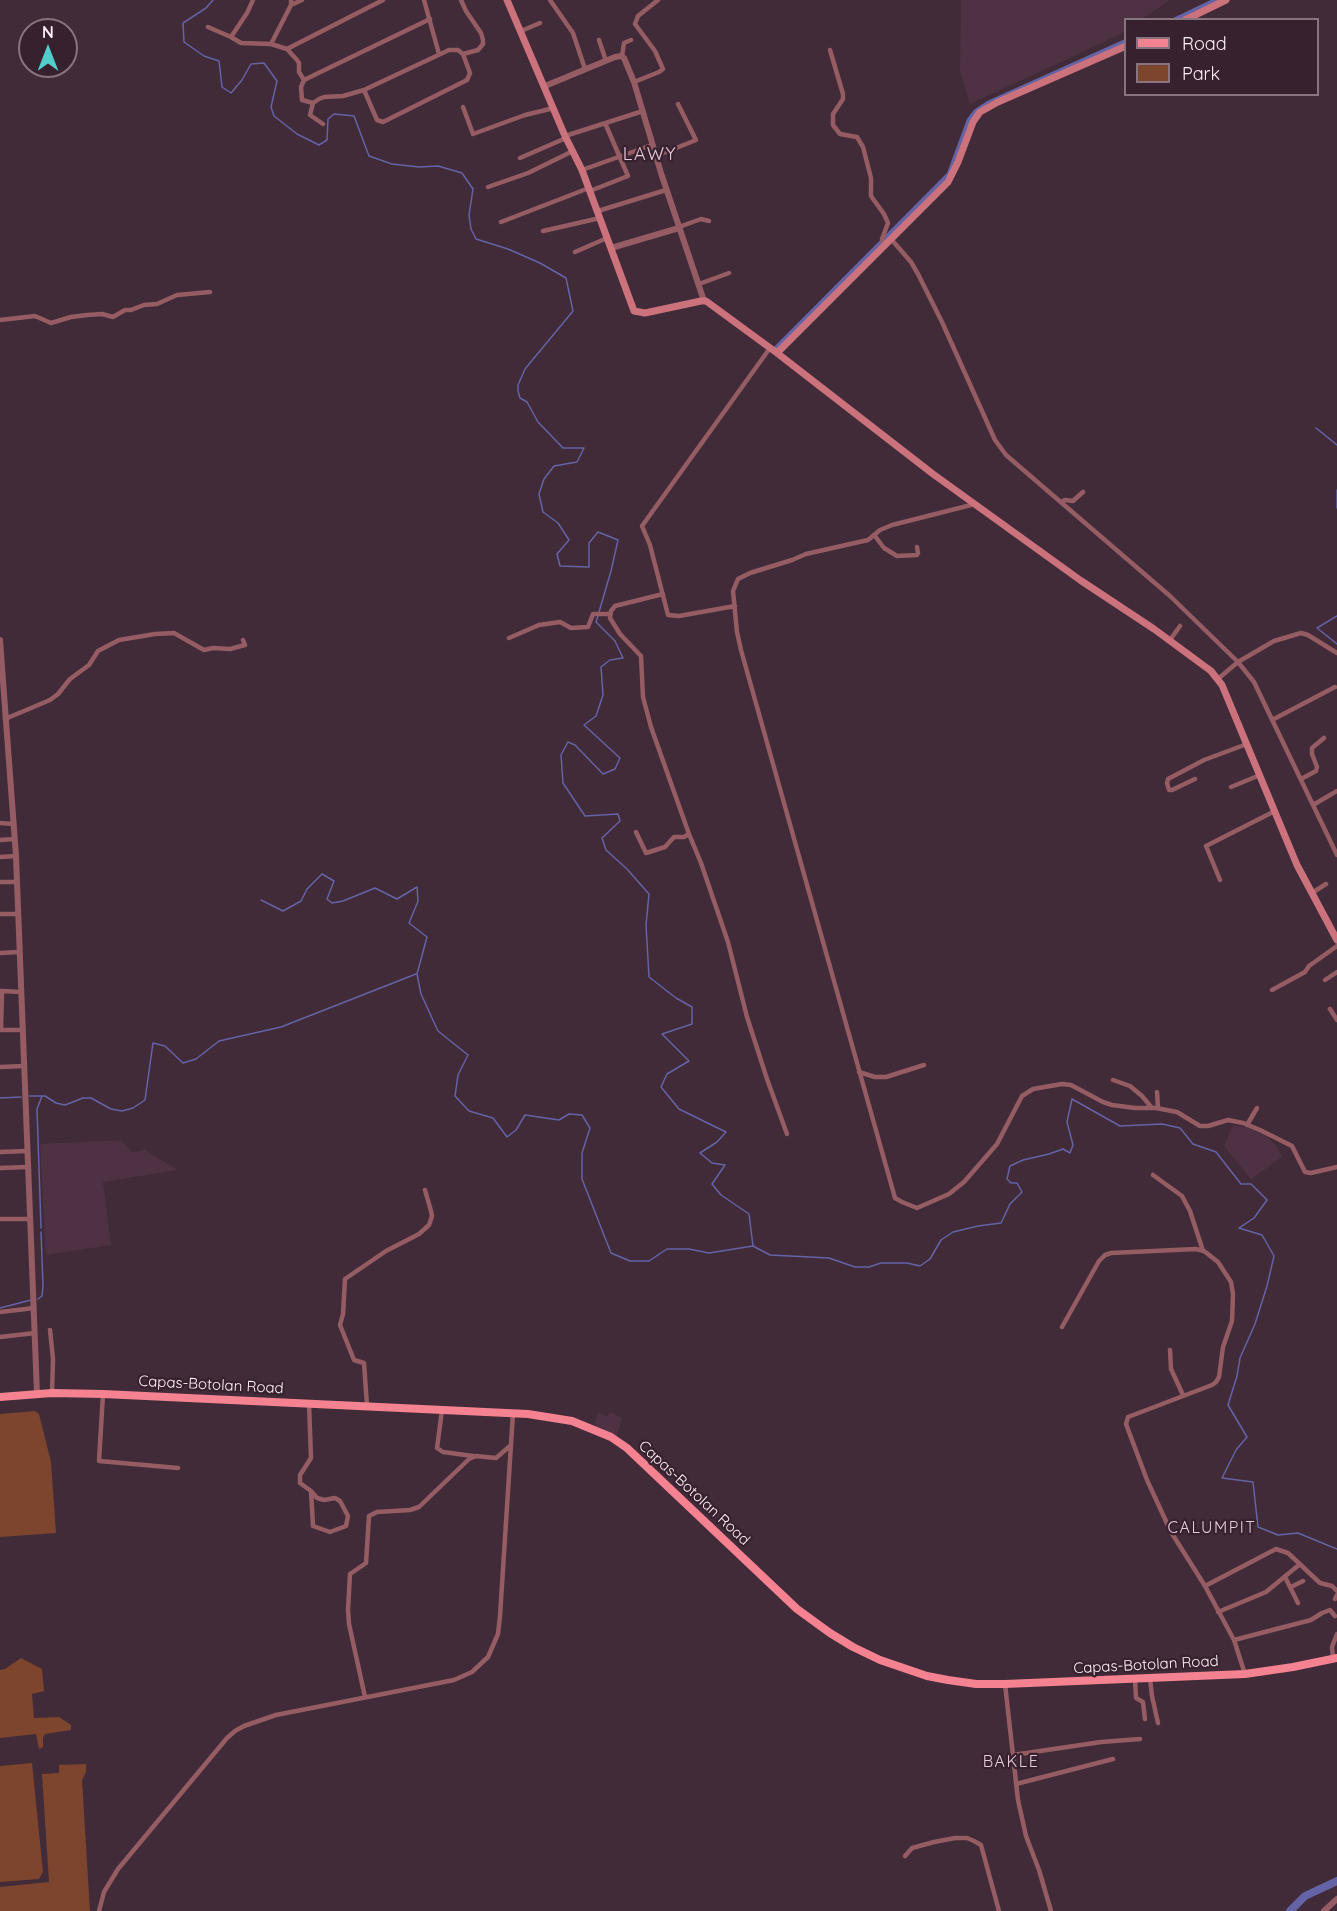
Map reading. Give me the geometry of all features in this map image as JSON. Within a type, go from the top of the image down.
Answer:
[{"type":"main road","points":[[507,0],[590,189],[634,311],[645,313],[704,301],[777,353],[933,474],[1080,580],[1170,640],[1219,678],[1297,865],[1337,940]]},
{"type":"main road","points":[[1189,18],[1226,0]]},
{"type":"main road","points":[[777,353],[948,182],[973,122],[980,112],[1124,46]]},
{"type":"main road","name":"Capas-Botolan Road","points":[[0,1397],[37,1394],[103,1394],[513,1413],[543,1415],[572,1421],[598,1430],[620,1442],[797,1609],[830,1633],[880,1660],[927,1676],[976,1684],[1136,1679],[1245,1674],[1335,1658]]},
{"type":"street","points":[[231,37],[253,0]]},
{"type":"street","points":[[271,44],[291,2],[302,0]]},
{"type":"street","points":[[287,49],[383,0]]},
{"type":"street","points":[[424,0],[439,54]]},
{"type":"street","points":[[461,0],[483,40],[478,50],[463,54]]},
{"type":"street","points":[[550,0],[573,33],[585,69]]},
{"type":"street","points":[[634,82],[663,69],[655,51],[634,23],[638,16],[658,0]]},
{"type":"street","points":[[364,90],[377,120],[383,122],[469,78],[470,73],[463,54],[454,50],[439,54],[364,90],[343,96],[324,97],[313,103],[302,100],[301,87],[304,80],[430,19]]},
{"type":"street","points":[[521,31],[540,23]]},
{"type":"street","points":[[208,27],[241,44],[271,44],[287,49],[299,63],[299,72],[304,80]]},
{"type":"street","points":[[599,40],[606,61]]},
{"type":"street","points":[[631,40],[624,44],[622,56],[634,82],[666,190],[704,301]]},
{"type":"street","points":[[830,50],[843,94],[843,99],[833,114],[833,125],[840,134],[857,136],[863,147],[871,178],[871,196],[888,223],[882,239],[885,246]]},
{"type":"street","points":[[545,86],[622,56]]},
{"type":"street","points":[[313,103],[310,117],[323,124]]},
{"type":"street","points":[[656,156],[696,140],[678,104]]},
{"type":"street","points":[[463,107],[473,134],[525,115],[554,108]]},
{"type":"street","points":[[520,158],[566,137],[643,111]]},
{"type":"street","points":[[501,222],[628,176],[606,123]]},
{"type":"street","points":[[582,170],[652,146]]},
{"type":"street","points":[[488,187],[528,173],[573,151]]},
{"type":"street","points":[[543,231],[666,190]]},
{"type":"street","points":[[611,248],[701,219],[709,221]]},
{"type":"street","points":[[575,252],[607,238]]},
{"type":"street","points":[[891,239],[918,274],[999,446],[1006,455],[1170,596],[1238,662],[1254,682],[1337,855]]},
{"type":"street","points":[[699,284],[729,273]]},
{"type":"street","points":[[0,321],[33,316],[51,323],[87,315],[102,314],[113,317],[124,310],[157,304],[177,295],[210,292]]},
{"type":"street","points":[[735,606],[673,616],[667,614],[650,545],[642,524],[770,348]]},
{"type":"street","points":[[1061,502],[1073,501],[1083,492]]},
{"type":"street","points":[[975,504],[892,525],[880,530],[875,536],[856,543],[806,554],[745,574],[738,579],[734,587],[737,632],[741,650],[836,983],[893,1194],[897,1200],[917,1208],[941,1198],[964,1182],[997,1144],[1020,1099],[1028,1091],[1067,1084],[1112,1105],[1177,1112],[1200,1126],[1228,1120],[1247,1125],[1293,1146],[1305,1172],[1306,1181]]},
{"type":"street","points":[[875,536],[884,548],[897,556],[916,555],[917,547]]},
{"type":"street","points":[[663,594],[615,606],[610,614],[614,627],[641,656],[643,697],[649,718],[724,930],[747,1017],[787,1134]]},
{"type":"street","points":[[509,638],[539,625],[560,622],[571,628],[588,627],[592,615],[610,614]]},
{"type":"street","points":[[1170,640],[1180,626]]},
{"type":"street","points":[[5,719],[50,700],[70,679],[89,665],[98,651],[119,640],[174,633],[204,650],[230,649],[245,645],[243,640]]},
{"type":"street","points":[[1219,678],[1238,662],[1274,641],[1301,633],[1337,653]]},
{"type":"street","points":[[0,640],[15,839],[37,1394]]},
{"type":"street","points":[[1272,720],[1335,687]]},
{"type":"street","points":[[1301,779],[1317,769],[1312,748],[1324,738]]},
{"type":"street","points":[[1195,779],[1170,790],[1167,781],[1204,760],[1247,744]]},
{"type":"street","points":[[1231,787],[1260,775]]},
{"type":"street","points":[[1313,805],[1337,791]]},
{"type":"street","points":[[1220,880],[1206,846],[1275,811]]},
{"type":"street","points":[[0,823],[14,824]]},
{"type":"street","points":[[636,832],[646,853],[665,847],[674,837],[684,837],[689,834]]},
{"type":"street","points":[[0,840],[15,839]]},
{"type":"street","points":[[0,856],[15,856]]},
{"type":"street","points":[[0,882],[16,882]]},
{"type":"street","points":[[1312,893],[1326,884]]},
{"type":"street","points":[[0,914],[17,914]]},
{"type":"street","points":[[1272,990],[1305,972],[1309,966],[1337,946]]},
{"type":"street","points":[[0,953],[19,952]]},
{"type":"street","points":[[1325,980],[1337,972]]},
{"type":"street","points":[[21,992],[1,990],[1,1030],[21,1030]]},
{"type":"street","points":[[1330,1009],[1337,1020]]},
{"type":"street","points":[[859,1072],[875,1077],[886,1077],[924,1065]]},
{"type":"street","points":[[0,1068],[24,1066]]},
{"type":"street","points":[[1113,1080],[1130,1086],[1155,1108]]},
{"type":"street","points":[[1155,1108],[1157,1092]]},
{"type":"street","points":[[1247,1125],[1257,1108]]},
{"type":"street","points":[[0,1152],[27,1151]]},
{"type":"street","points":[[0,1168],[28,1167]]},
{"type":"street","points":[[1305,1172],[1311,1173],[1337,1167]]},
{"type":"street","points":[[1153,1175],[1182,1196],[1190,1211],[1203,1251]]},
{"type":"street","points":[[367,1406],[364,1363],[354,1360],[339,1322],[343,1314],[345,1279],[386,1251],[419,1234],[429,1225],[432,1216],[425,1190]]},
{"type":"street","points":[[0,1219],[30,1219]]},
{"type":"street","points":[[1062,1327],[1100,1261],[1105,1255],[1111,1253],[1188,1248],[1203,1251],[1218,1262],[1231,1282],[1232,1321],[1223,1347],[1219,1377],[1212,1385],[1128,1417],[1126,1428],[1171,1532],[1205,1586],[1234,1640],[1245,1674]]},
{"type":"street","points":[[0,1312],[34,1308]]},
{"type":"street","points":[[50,1330],[53,1359],[52,1394]]},
{"type":"street","points":[[0,1337],[35,1333]]},
{"type":"street","points":[[1170,1350],[1171,1369],[1183,1395]]},
{"type":"street","points":[[103,1394],[99,1461],[178,1468]]},
{"type":"street","points":[[309,1403],[311,1458],[300,1475],[300,1483],[311,1491],[321,1499],[335,1498],[340,1501],[348,1516],[346,1526],[330,1532],[313,1526],[311,1491]]},
{"type":"street","points":[[442,1410],[437,1448],[443,1452],[496,1458],[510,1446]]},
{"type":"street","points":[[99,1911],[104,1892],[118,1869],[235,1731],[276,1715],[454,1680],[472,1672],[488,1657],[494,1648],[500,1616],[513,1413]]},
{"type":"street","points":[[365,1697],[348,1610],[350,1574],[366,1563],[369,1516],[377,1512],[410,1510],[419,1507],[463,1464],[476,1456]]},
{"type":"street","points":[[1205,1586],[1274,1549],[1288,1553],[1320,1583],[1332,1586],[1336,1595]]},
{"type":"street","points":[[1218,1611],[1266,1592],[1300,1564]]},
{"type":"street","points":[[1285,1577],[1298,1603]]},
{"type":"street","points":[[1291,1587],[1303,1581]]},
{"type":"street","points":[[1234,1640],[1311,1620],[1330,1610],[1335,1616]]},
{"type":"street","points":[[1335,1658],[1332,1647],[1337,1634]]},
{"type":"street","points":[[1150,1678],[1158,1723]]},
{"type":"street","points":[[1136,1679],[1136,1698],[1143,1702],[1145,1719]]},
{"type":"street","points":[[1005,1684],[1016,1784],[1026,1836],[1040,1870],[1051,1911]]},
{"type":"street","points":[[1013,1755],[1101,1742],[1140,1739]]},
{"type":"street","points":[[1016,1784],[1113,1759]]},
{"type":"street","points":[[905,1856],[912,1848],[955,1838],[967,1838],[981,1845],[999,1911]]},
{"type":"street","points":[[1324,1911],[1336,1902]]},
{"type":"shaded area","points":[[961,0],[1170,0],[1143,18],[1124,18],[1124,32],[1117,36],[970,104],[960,71]]},
{"type":"shaded area","points":[[1233,1125],[1260,1130],[1277,1147],[1282,1157],[1251,1179],[1224,1146]]},
{"type":"shaded area","points":[[121,1140],[132,1152],[145,1150],[178,1170],[103,1182],[111,1245],[46,1255],[40,1144]]},
{"type":"shaded area","points":[[610,1412],[622,1418],[617,1436],[594,1425],[598,1413],[607,1417]]},
{"type":"green space","points":[[35,1411],[39,1414],[51,1462],[56,1533],[0,1537],[0,1414]]},
{"type":"green space","points":[[21,1658],[42,1669],[44,1691],[32,1694],[34,1718],[59,1717],[71,1725],[71,1730],[45,1734],[43,1747],[39,1749],[36,1734],[0,1738],[0,1670]]},
{"type":"green space","points":[[32,1763],[43,1872],[39,1879],[0,1882],[0,1766]]},
{"type":"green space","points":[[86,1764],[86,1772],[82,1780],[90,1911],[0,1911],[0,1887],[49,1882],[42,1774],[59,1773],[59,1765]]},
{"type":"waterway","points":[[213,0],[206,8],[183,23],[184,42],[204,56],[219,61],[222,87],[231,93],[251,64],[264,63],[277,81],[271,107],[274,116],[297,134],[319,145],[327,140],[328,119],[334,114],[354,116],[369,156],[392,164],[419,167],[438,166],[462,173],[473,189],[469,215],[471,229],[476,239],[508,249],[566,278],[573,311],[525,369],[518,385],[518,391],[520,398],[527,402],[538,422],[563,448],[584,448],[577,462],[554,466],[544,479],[539,494],[543,512],[558,523],[569,540],[557,554],[560,566],[589,567],[589,543],[598,532],[618,540],[599,612]]},
{"type":"waterway","points":[[1178,18],[1216,0]]},
{"type":"waterway","points":[[775,349],[949,174],[969,120],[976,111],[988,103],[1124,42]]},
{"type":"waterway","points":[[1316,428],[1337,445]]},
{"type":"waterway","points":[[1337,490],[1337,508]]},
{"type":"waterway","points":[[598,616],[596,622],[615,641],[623,658],[610,660],[601,667],[603,695],[596,716],[584,725],[620,758],[615,769],[603,774],[575,745],[568,742],[561,755],[563,783],[585,816],[618,814],[620,821],[602,838],[606,850],[649,894],[646,925],[649,977],[692,1007],[692,1024],[662,1034],[689,1061],[667,1074],[661,1087],[679,1109],[726,1132],[717,1142],[700,1153],[712,1163],[725,1165],[712,1184],[721,1195],[749,1214],[753,1246],[770,1255],[829,1258],[855,1267],[869,1267],[881,1263],[907,1263],[920,1266],[930,1259],[941,1240],[953,1232],[1001,1223],[1010,1204],[1022,1192],[1017,1183],[1011,1183],[1007,1179],[1010,1166],[1063,1149],[1070,1153],[1073,1145],[1067,1122],[1072,1099],[1120,1126],[1162,1124],[1180,1128],[1193,1144],[1216,1152],[1241,1184],[1251,1184],[1267,1200],[1254,1218],[1239,1228],[1262,1235],[1274,1256],[1255,1324],[1240,1358],[1228,1405],[1247,1437],[1236,1450],[1222,1478],[1253,1482],[1258,1527],[1278,1535],[1298,1533],[1337,1549]]},
{"type":"waterway","points":[[1337,616],[1317,628],[1337,644]]},
{"type":"waterway","points":[[261,900],[283,911],[301,901],[307,889],[322,874],[334,881],[327,899],[332,903],[375,888],[397,899],[417,887],[418,901],[409,923],[427,937],[417,974],[421,994],[438,1031],[468,1055],[458,1075],[455,1096],[469,1111],[493,1118],[507,1137],[516,1130],[525,1115],[559,1120],[569,1114],[582,1115],[590,1128],[582,1153],[582,1179],[611,1253],[630,1261],[649,1261],[667,1249],[689,1249],[709,1253],[753,1246]]},
{"type":"waterway","points":[[29,1096],[45,1096],[56,1103],[65,1105],[83,1098],[91,1098],[111,1109],[122,1111],[133,1108],[145,1100],[153,1043],[165,1046],[183,1063],[196,1059],[219,1041],[281,1027],[416,974]]},
{"type":"waterway","points":[[41,1228],[37,1109],[42,1096]]},
{"type":"waterway","points":[[0,1098],[21,1097]]},
{"type":"waterway","points":[[38,1299],[42,1296],[43,1286],[41,1232]]},
{"type":"waterway","points":[[0,1308],[31,1300]]},
{"type":"waterway","points":[[1290,1911],[1305,1896],[1337,1881]]},
{"type":"district","name":"LAWY","points":[[650,155]]},
{"type":"district","name":"CALUMPIT","points":[[1212,1528]]},
{"type":"district","name":"BAKLE","points":[[1011,1762]]}]
